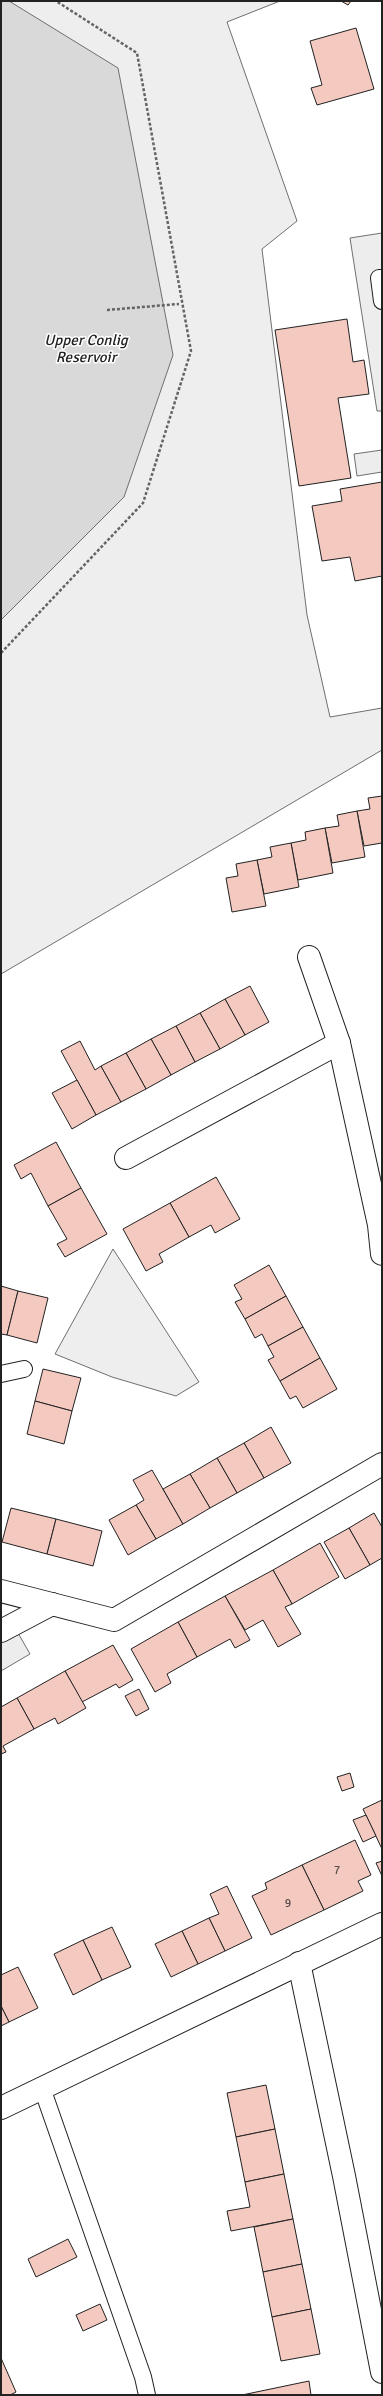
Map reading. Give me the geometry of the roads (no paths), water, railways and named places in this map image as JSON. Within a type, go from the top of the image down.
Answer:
[{"type":"street","points":[[309,957],[339,1043],[381,1225],[382,1254]]},
{"type":"street","points":[[126,1158],[339,1043]]},
{"type":"street","points":[[1,1591],[114,1620],[382,1464]]},
{"type":"street","points":[[1,1631],[52,1604]]},
{"type":"street","points":[[1,2108],[382,1924]]},
{"type":"street","points":[[299,1964],[344,2176],[382,2372]]},
{"type":"lane","points":[[382,278],[379,278],[382,301]]},
{"type":"lane","points":[[1,1374],[24,1369]]},
{"type":"lane","points":[[42,2088],[108,2272],[143,2377],[146,2395]]},
{"type":"water","name":"Upper Conlig Reservoir","points":[[1,1],[9,1],[118,68],[173,355],[124,497],[1,620]]}]
